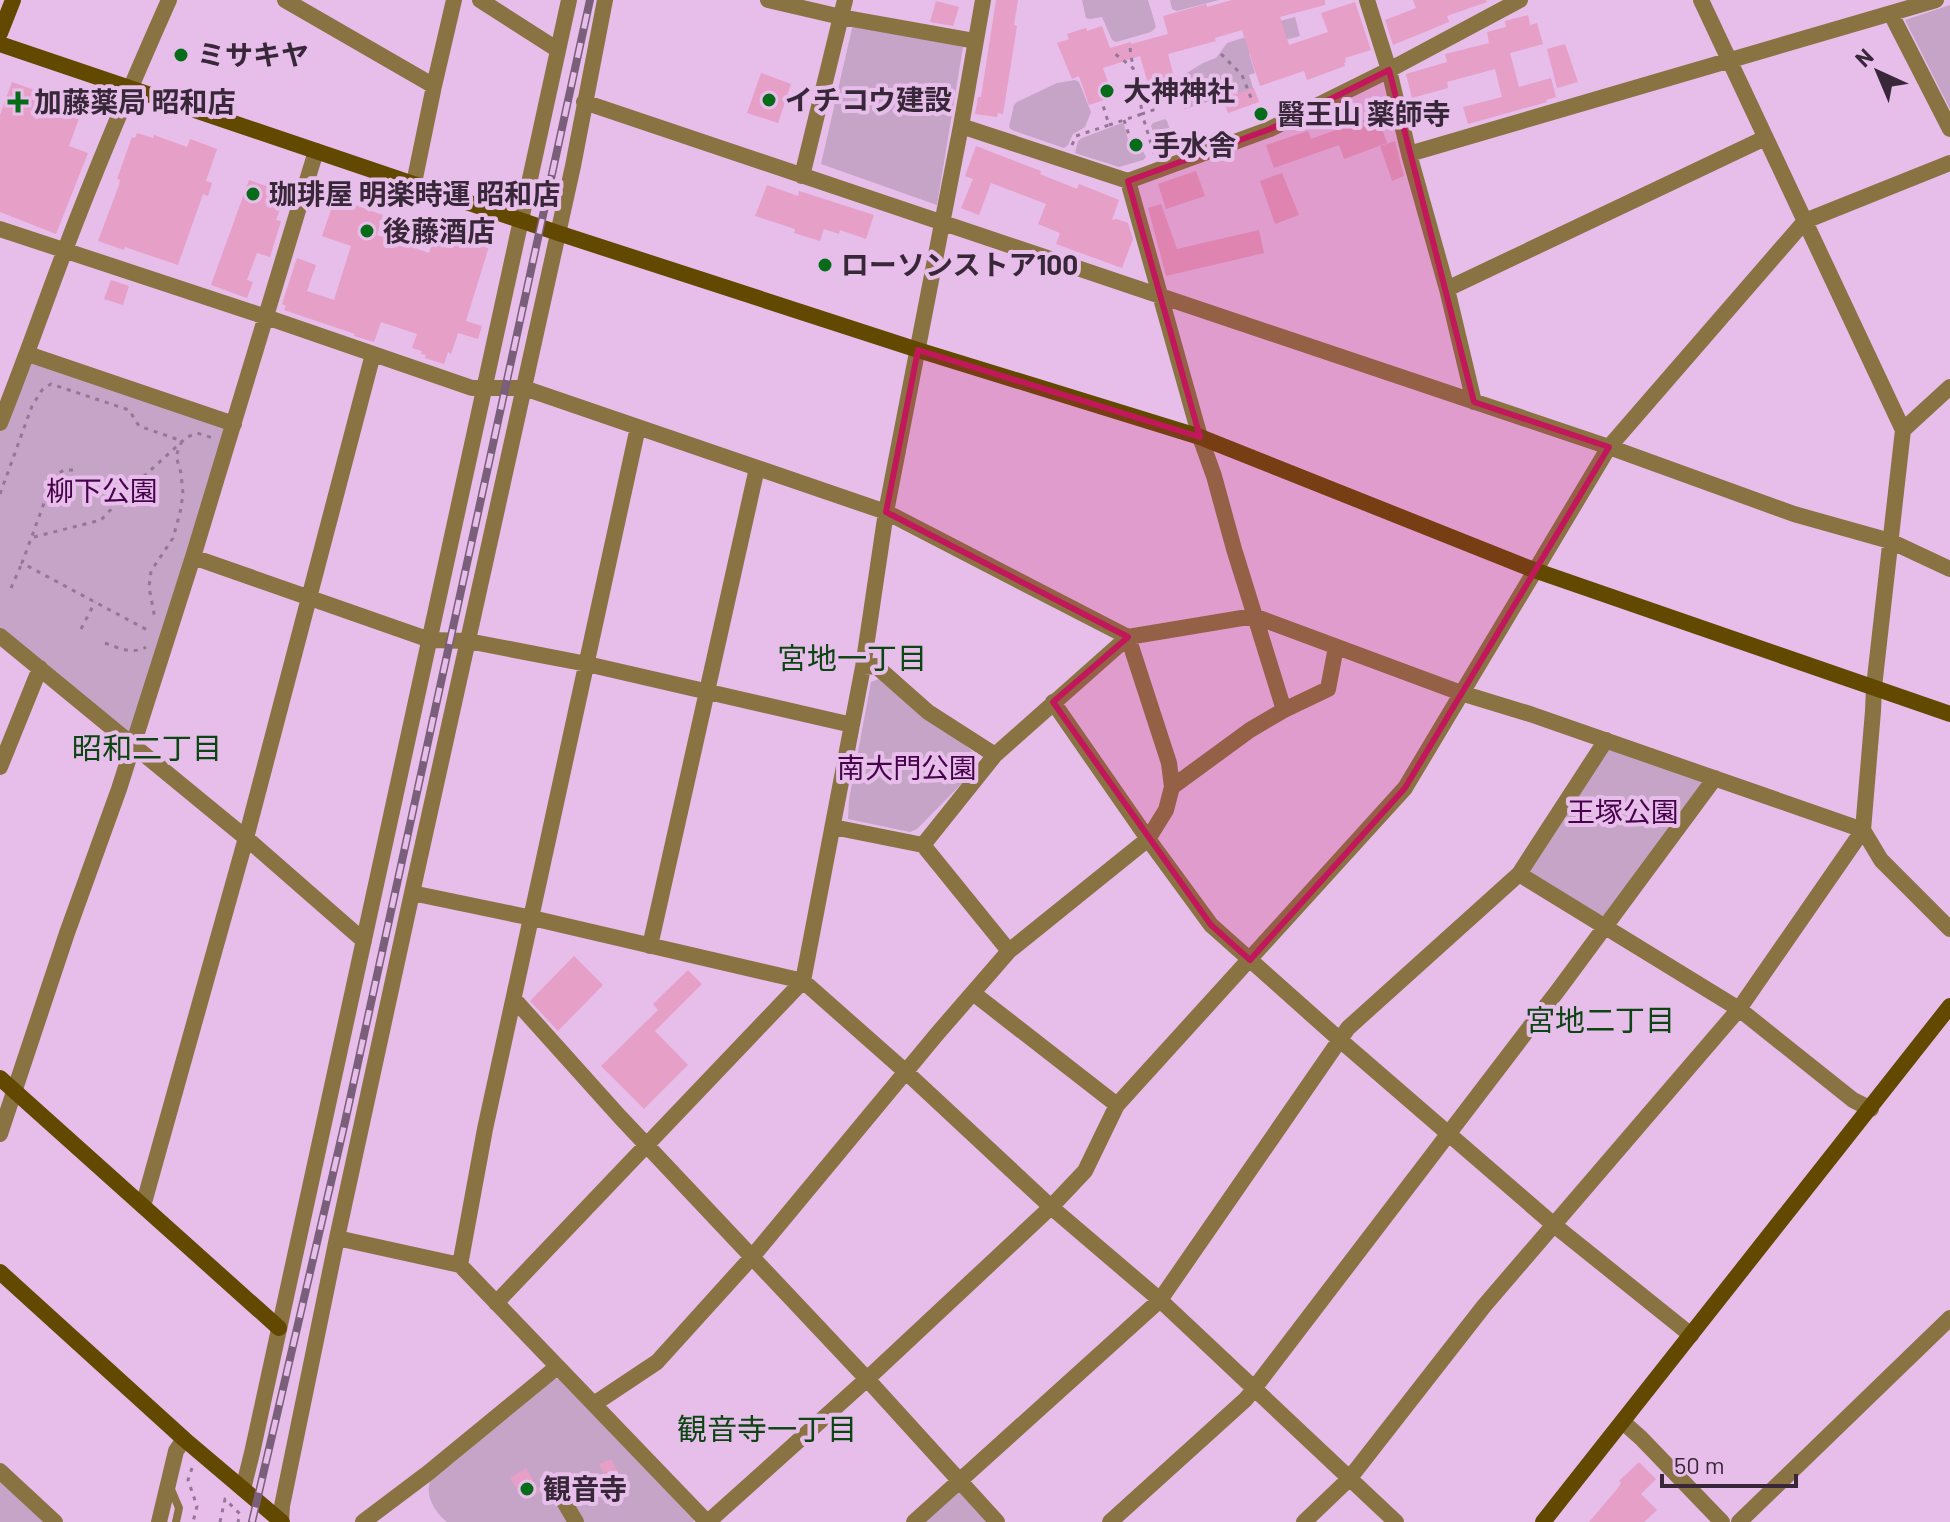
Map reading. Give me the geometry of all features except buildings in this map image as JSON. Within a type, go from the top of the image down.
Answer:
[{"type":"street","points":[[0,33],[13,0]]},
{"type":"street","points":[[0,423],[129,88],[169,0]]},
{"type":"street","points":[[285,0],[434,86]]},
{"type":"street","points":[[414,183],[454,0]]},
{"type":"street","points":[[480,0],[558,50]]},
{"type":"street","points":[[243,1489],[569,0]]},
{"type":"street","points":[[281,1522],[337,1238],[558,233],[605,0]]},
{"type":"street","points":[[768,0],[843,8],[975,41]]},
{"type":"street","points":[[496,1303],[803,981],[863,667],[886,512],[983,0]]},
{"type":"street","points":[[1367,0],[1389,70],[1474,402]]},
{"type":"street","points":[[961,126],[1128,181],[1270,129],[1520,0]]},
{"type":"street","points":[[1304,1522],[1349,1479],[1484,1306],[1739,1009],[1863,830],[1874,687],[1903,430],[1701,0]]},
{"type":"street","points":[[1409,154],[1936,0]]},
{"type":"street","points":[[802,176],[843,8]]},
{"type":"street","points":[[1891,14],[1950,129]]},
{"type":"street","points":[[0,44],[558,233],[918,350],[1200,437],[1534,570],[1950,714]]},
{"type":"street","points":[[584,102],[1609,447],[1794,514],[1890,541],[1950,569]]},
{"type":"street","points":[[1447,289],[1765,138]]},
{"type":"street","points":[[0,1134],[119,789],[316,151]]},
{"type":"street","points":[[337,1238],[460,1265],[707,1522],[867,1379],[1051,1207],[1085,1171],[1117,1105],[1405,788],[1609,447],[1805,221],[1950,163]]},
{"type":"street","points":[[1128,181],[1200,437],[1284,710]]},
{"type":"street","points":[[0,229],[472,388],[524,388],[886,512],[1128,637],[1169,763],[1172,787],[1166,810],[1148,839],[1009,951],[752,1257],[657,1362],[594,1404]]},
{"type":"street","points":[[28,354],[234,424]]},
{"type":"street","points":[[143,1206],[246,838],[373,354]]},
{"type":"street","points":[[1903,430],[1950,387]]},
{"type":"street","points":[[460,1265],[485,1129],[638,427]]},
{"type":"street","points":[[650,946],[757,468]]},
{"type":"street","points":[[193,557],[430,640],[468,641],[587,664],[852,725]]},
{"type":"street","points":[[923,845],[995,755],[1128,637],[1254,616],[1461,693],[1863,830],[1881,860],[1950,929]]},
{"type":"street","points":[[0,636],[246,838],[364,941]]},
{"type":"street","points":[[1172,787],[1250,730],[1328,689],[1336,647]]},
{"type":"street","points":[[863,667],[876,666],[928,712],[995,755]]},
{"type":"street","points":[[0,767],[40,668]]},
{"type":"street","points":[[1053,702],[1211,925],[1554,1225],[1691,1335]]},
{"type":"street","points":[[914,1522],[1160,1300],[1348,1028],[1519,874],[1606,740]]},
{"type":"street","points":[[1110,1522],[1246,1399],[1715,778]]},
{"type":"street","points":[[833,827],[923,845],[1009,951]]},
{"type":"street","points":[[1519,874],[1739,1009],[1853,1100],[1871,1109]]},
{"type":"street","points":[[412,893],[803,981],[1051,1207],[1160,1300],[1396,1522]]},
{"type":"street","points":[[973,993],[1117,1105]]},
{"type":"street","points":[[514,999],[997,1522]]},
{"type":"street","points":[[1543,1522],[1950,1006]]},
{"type":"street","points":[[0,1078],[279,1328]]},
{"type":"street","points":[[0,1272],[184,1439],[281,1522]]},
{"type":"street","points":[[1739,1522],[1950,1318]]},
{"type":"street","points":[[363,1522],[557,1367]]},
{"type":"street","points":[[1623,1422],[1722,1522]]},
{"type":"street","points":[[159,1522],[176,1451],[184,1439]]},
{"type":"street","points":[[0,1471],[55,1522]]},
{"type":"street","points":[[559,1493],[576,1522]]},
{"type":"lane","points":[[168,1482],[179,1508],[176,1522]]},
{"type":"path","points":[[1130,48],[1142,114],[1158,169]]},
{"type":"path","points":[[1114,53],[1133,68]]},
{"type":"path","points":[[1221,54],[1242,75],[1253,103]]},
{"type":"path","points":[[1102,102],[1109,125]]},
{"type":"path","points":[[1065,160],[1076,136],[1156,109]]},
{"type":"path","points":[[1124,120],[1131,141]]},
{"type":"path","points":[[1141,143],[1150,140]]},
{"type":"path","points":[[0,494],[32,406],[42,390],[51,384],[129,410],[139,426],[182,441]]},
{"type":"path","points":[[32,537],[101,520],[187,437],[197,433],[228,443]]},
{"type":"path","points":[[22,563],[155,634],[149,587],[151,571],[173,538],[180,513],[183,494],[176,456],[182,441]]},
{"type":"path","points":[[11,588],[54,476],[64,470],[73,470]]},
{"type":"path","points":[[81,629],[95,602]]},
{"type":"path","points":[[105,643],[129,651],[141,650],[152,643]]},
{"type":"path","points":[[220,1522],[225,1499],[240,1514],[238,1522]]},
{"type":"highlighted area","points":[[1389,70],[1474,402],[1609,447],[1405,788],[1250,960],[1211,925],[1053,702],[1128,637],[886,512],[918,350],[1200,437],[1128,181],[1270,129]]},
{"type":"green space","points":[[1082,0],[1148,0],[1156,27],[1151,32],[1116,42],[1112,40],[1102,17],[1086,18]]},
{"type":"green space","points":[[1170,0],[1219,0],[1177,11],[1172,9]]},
{"type":"green space","points":[[1950,5],[1950,109],[1905,20]]},
{"type":"green space","points":[[1295,17],[1300,36],[1266,45],[1261,26]]},
{"type":"green space","points":[[853,24],[963,47],[937,205],[821,164]]},
{"type":"green space","points":[[1259,33],[1264,47],[1249,53],[1255,73],[1249,75],[1257,101],[1243,106],[1238,92],[1185,109],[1177,79],[1216,58],[1227,43]]},
{"type":"green space","points":[[1079,82],[1091,112],[1085,127],[1073,134],[1064,148],[1009,127],[1017,102],[1057,83]]},
{"type":"green space","points":[[1165,119],[1173,138],[1160,144],[1151,126]]},
{"type":"green space","points":[[1122,123],[1131,152],[1142,149],[1146,157],[1143,160],[1119,167],[1075,153],[1082,138]]},
{"type":"green space","name":"柳下公園","points":[[30,357],[230,426],[132,740],[0,632],[0,431]]},
{"type":"green space","name":"南大門公園","points":[[879,679],[977,757],[978,767],[917,829],[910,832],[848,819],[871,682]]},
{"type":"green space","name":"王塚公園","points":[[1608,745],[1705,781],[1604,920],[1527,872]]},
{"type":"green space","points":[[560,1378],[693,1522],[447,1522],[442,1518],[429,1494],[434,1475],[452,1464],[547,1381]]},
{"type":"green space","points":[[0,1477],[48,1522],[0,1522]]},
{"type":"green space","points":[[959,1488],[990,1522],[921,1522]]},
{"type":"railway","points":[[252,1522],[345,1122],[590,0]]},
{"type":"place","name":"ミサキヤ","points":[[181,55]]},
{"type":"place","name":"大神神社","points":[[1107,91]]},
{"type":"place","name":"イチコウ建設","points":[[769,100]]},
{"type":"place","name":"加藤薬局 昭和店","points":[[18,102]]},
{"type":"place","name":"醫王山 薬師寺","points":[[1261,114]]},
{"type":"place","name":"手水舎","points":[[1136,145]]},
{"type":"place","name":"珈琲屋 明楽時運 昭和店","points":[[253,194]]},
{"type":"place","name":"後藤酒店","points":[[367,231]]},
{"type":"place","name":"ローソンストア100","points":[[825,265]]},
{"type":"place","name":"観音寺","points":[[527,1489]]},
{"type":"district","name":"宮地一丁目","points":[[852,659]]},
{"type":"district","name":"昭和二丁目","points":[[147,749]]},
{"type":"district","name":"宮地二丁目","points":[[1600,1021]]},
{"type":"district","name":"観音寺一丁目","points":[[767,1430]]}]
